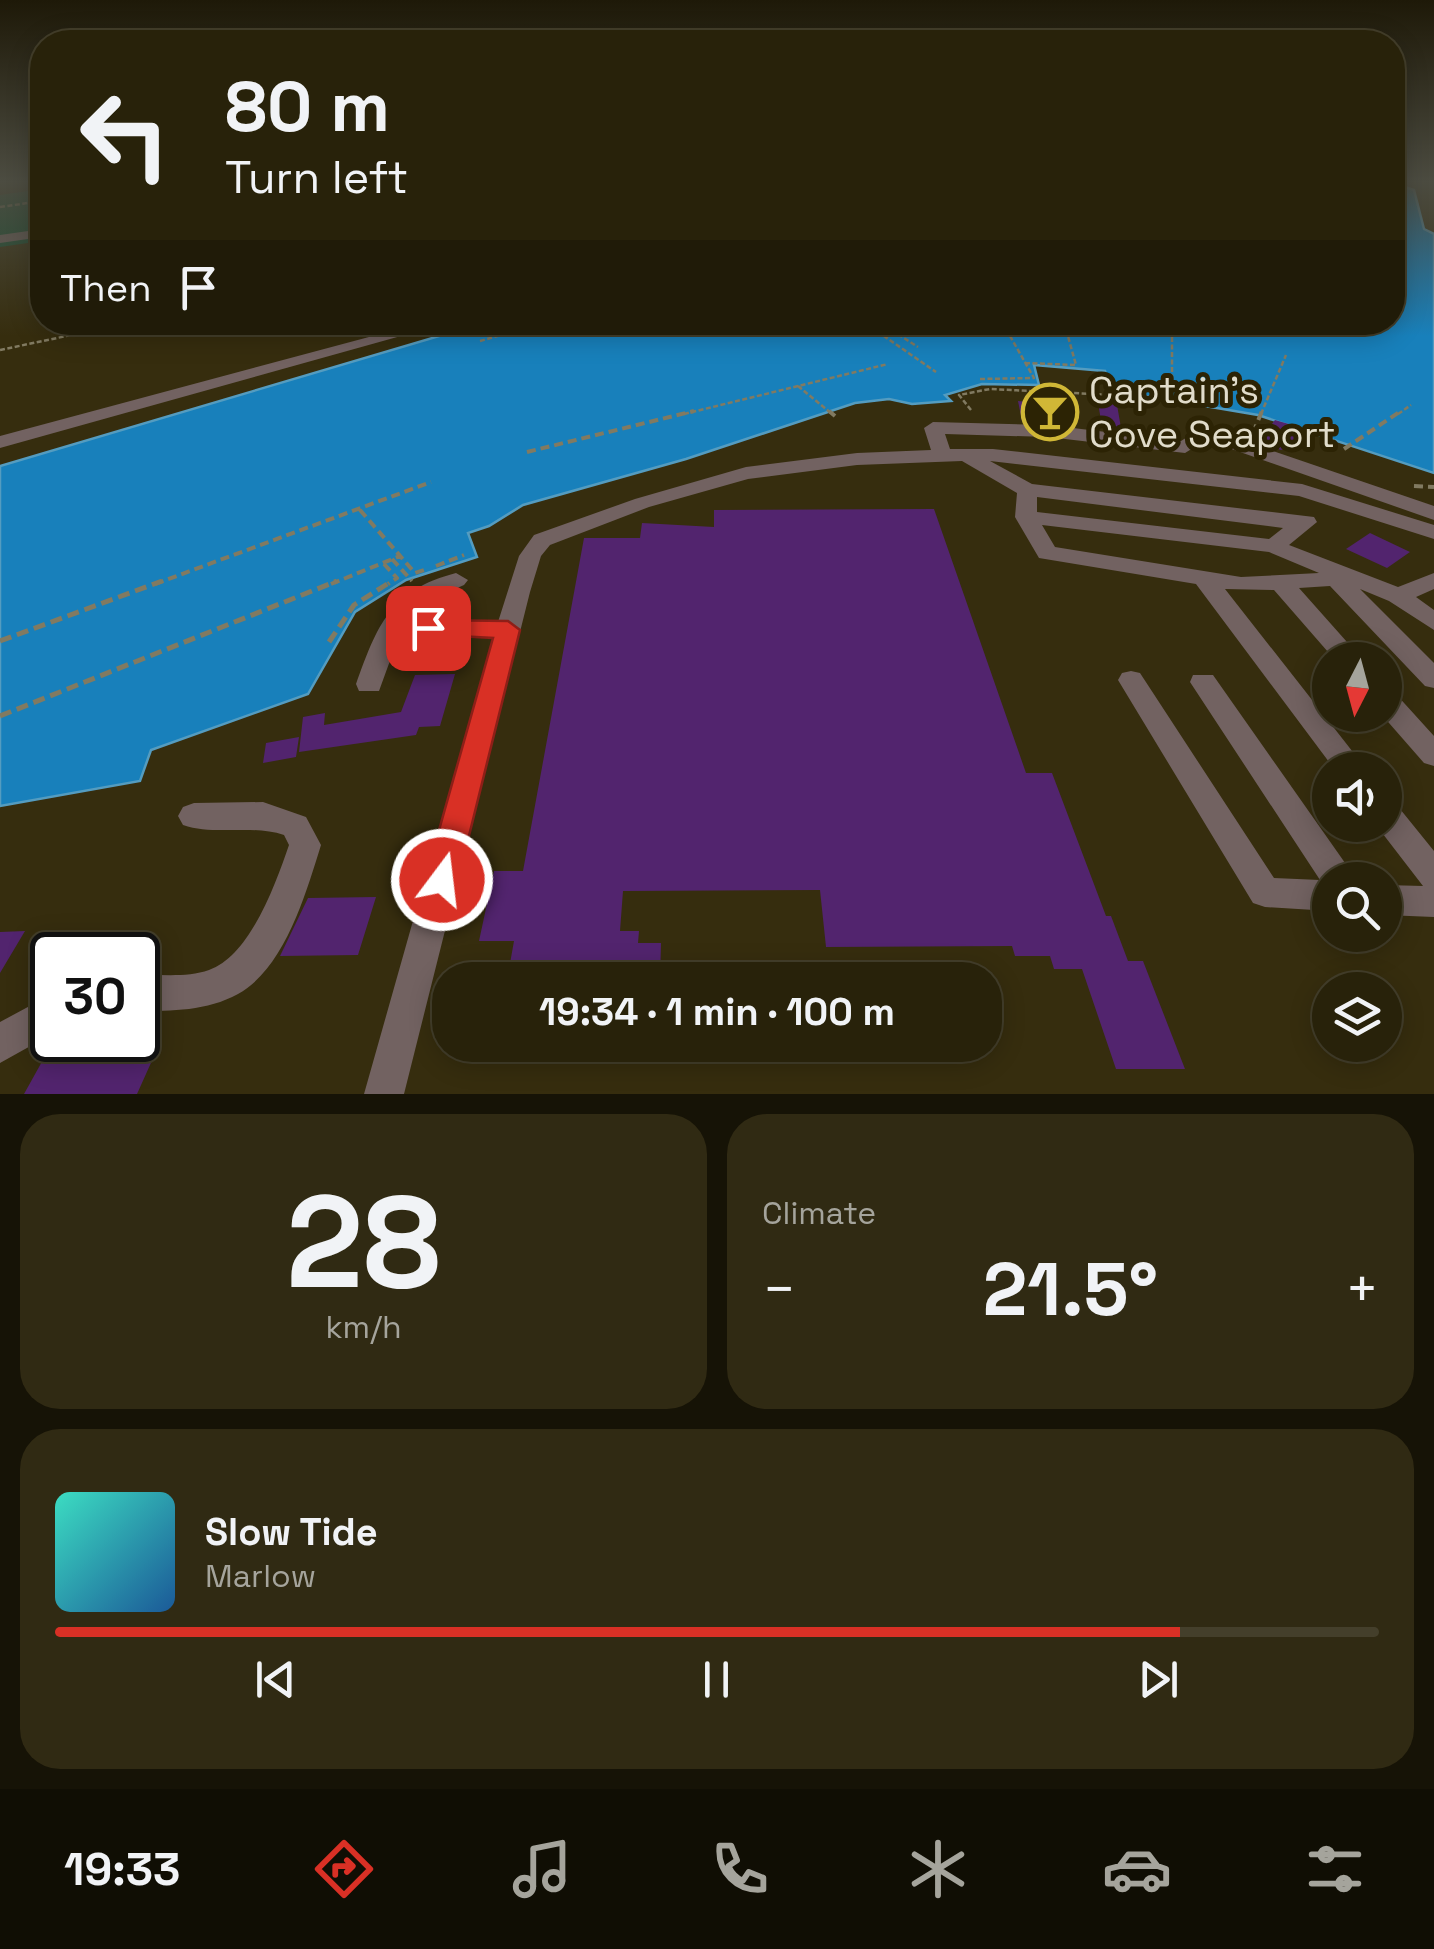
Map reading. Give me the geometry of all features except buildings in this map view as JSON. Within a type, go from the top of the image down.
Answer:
[{"type":"street","points":[[0,442],[396,335]]},
{"type":"street","points":[[943,455],[933,428],[1048,431],[1186,447],[1203,434],[1434,514]]},
{"type":"street","points":[[1186,447],[1209,480]]},
{"type":"street","points":[[384,1094],[508,630],[530,556],[542,540],[606,515],[746,473],[943,455],[1302,490],[1434,532]]},
{"type":"street","points":[[966,455],[1027,490],[1303,524]]},
{"type":"street","points":[[1027,490],[1026,517],[1047,553],[1241,584],[1344,578]]},
{"type":"street","points":[[1273,546],[1313,517],[1302,490]]},
{"type":"street","points":[[1026,517],[1273,546],[1344,578],[1398,596],[1434,622]]},
{"type":"street","points":[[369,684],[389,628],[421,590],[460,568]]},
{"type":"street","points":[[1204,578],[1338,752]]},
{"type":"street","points":[[1344,578],[1434,679]]},
{"type":"street","points":[[1398,596],[1434,580]]},
{"type":"street","points":[[1280,582],[1334,642]]},
{"type":"street","points":[[389,628],[508,630]]},
{"type":"street","points":[[1131,680],[1265,892],[1312,895]]},
{"type":"street","points":[[1203,682],[1326,862]]},
{"type":"street","points":[[1402,719],[1434,755]]},
{"type":"street","points":[[160,992],[204,990],[227,982],[266,936],[297,872],[305,844],[295,826],[263,815],[194,816]]},
{"type":"street","points":[[1402,834],[1434,876]]},
{"type":"street","points":[[1402,901],[1434,902]]},
{"type":"street","points":[[0,1044],[30,1026]]},
{"type":"path","points":[[0,350],[71,335]]},
{"type":"path","points":[[480,341],[501,335]]},
{"type":"path","points":[[883,335],[936,372]]},
{"type":"path","points":[[899,335],[918,347]]},
{"type":"path","points":[[1009,335],[1040,390]]},
{"type":"path","points":[[1025,363],[1076,365],[1068,335]]},
{"type":"path","points":[[1172,335],[1172,400]]},
{"type":"path","points":[[1258,418],[1286,355]]},
{"type":"path","points":[[528,452],[888,364]]},
{"type":"path","points":[[980,379],[1034,378]]},
{"type":"path","points":[[798,386],[833,414]]},
{"type":"path","points":[[987,430],[958,395],[990,390],[1040,390],[1114,395]]},
{"type":"path","points":[[1344,448],[1411,405]]},
{"type":"path","points":[[0,641],[431,482]]},
{"type":"path","points":[[358,509],[415,573],[460,568]]},
{"type":"path","points":[[0,716],[400,556]]},
{"type":"path","points":[[392,560],[408,576]]},
{"type":"path","points":[[329,642],[354,605],[398,578],[383,563]]},
{"type":"green space","points":[[0,234],[30,234],[30,243],[0,247]]},
{"type":"water","points":[[1405,234],[1434,234],[1434,473],[1258,415],[1110,390],[1105,371],[1034,365],[1039,385],[982,384],[945,395],[951,401],[912,404],[889,399],[855,403],[686,459],[523,505],[489,526],[468,533],[477,557],[406,580],[355,612],[308,694],[151,750],[140,781],[0,806],[0,466],[442,335],[1405,335]]},
{"type":"place","name":"Captain's Cove Seaport","points":[[1050,412]]},
{"type":"route","points":[[428,628],[508,630],[442,880]]}]
